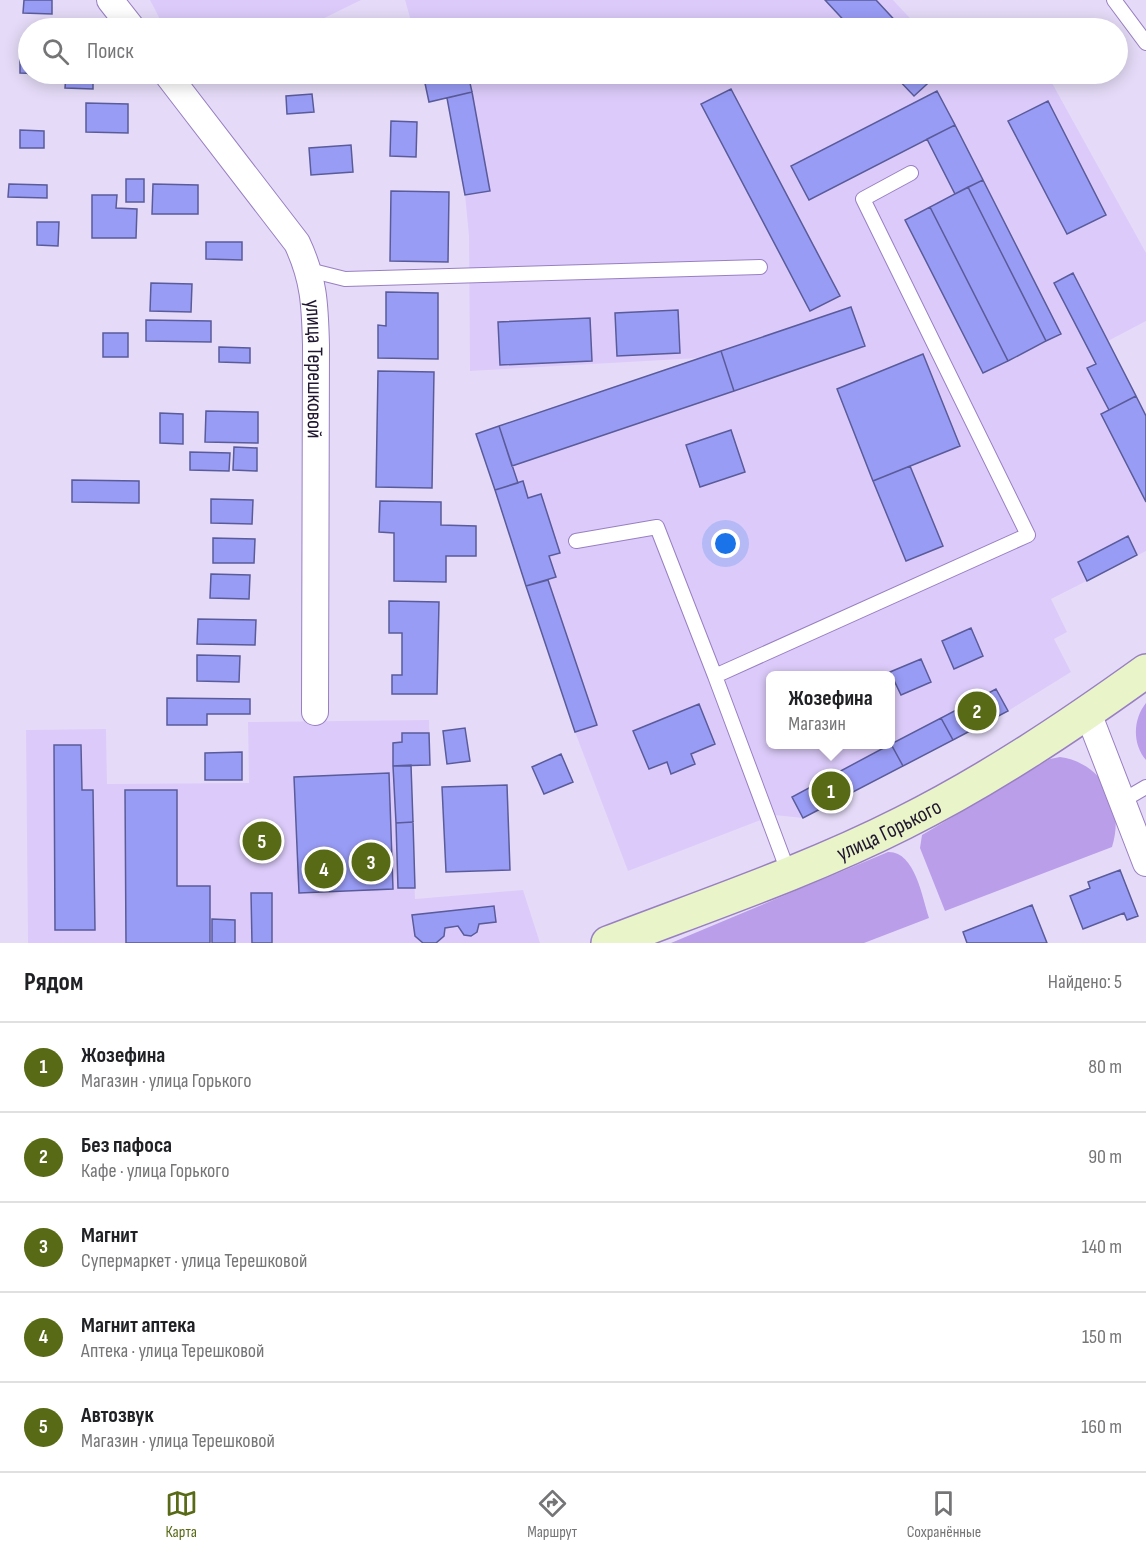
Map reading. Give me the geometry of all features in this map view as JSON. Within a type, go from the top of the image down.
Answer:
[{"type":"main road","name":"улица Горького","points":[[608,943],[789,874],[913,818],[1036,749],[1146,671]]},
{"type":"street","points":[[110,0],[124,18]]},
{"type":"street","name":"улица Терешковой","points":[[175,84],[297,243],[309,270],[314,294],[316,345],[315,712]]},
{"type":"street","points":[[1088,713],[1146,863]]},
{"type":"lane","points":[[1114,0],[1127,18]]},
{"type":"lane","points":[[1128,19],[1146,43]]},
{"type":"lane","points":[[715,676],[1028,535],[863,199],[911,173]]},
{"type":"lane","points":[[309,270],[345,279],[760,267]]},
{"type":"lane","points":[[576,541],[657,526],[789,874]]},
{"type":"lane","points":[[1122,801],[1146,787]]},
{"type":"shaded area","points":[[150,0],[361,0],[324,18],[159,18]]},
{"type":"shaded area","points":[[405,0],[893,0],[910,18],[410,18]]},
{"type":"shaded area","points":[[425,84],[1053,84],[1146,253],[1146,321],[1108,341],[1146,416],[1146,551],[1051,599],[1067,632],[1054,639],[1071,672],[1008,711],[803,818],[774,815],[628,871],[575,732],[476,434],[699,358],[470,371],[469,236],[465,195],[447,98],[429,102]]},
{"type":"shaded area","points":[[1146,703],[1146,760],[1138,747],[1136,732],[1139,716]]},
{"type":"shaded area","points":[[429,720],[430,765],[411,765],[415,899],[523,890],[540,943],[28,943],[26,730],[106,729],[107,784],[249,783],[248,722]]},
{"type":"shaded area","points":[[1060,757],[1088,768],[1099,777],[1107,789],[1113,802],[1115,816],[1112,847],[945,911],[920,848],[922,835],[1050,759]]},
{"type":"shaded area","points":[[888,852],[905,859],[911,867],[929,918],[864,943],[671,943]]},
{"type":"building","points":[[24,0],[52,0],[52,14],[23,13]]},
{"type":"building","points":[[825,0],[876,0],[893,18],[842,18]]},
{"type":"building","points":[[65,84],[93,84],[93,89],[65,88]]},
{"type":"building","points":[[425,84],[470,84],[472,92],[429,102]]},
{"type":"building","points":[[903,84],[927,84],[914,96]]},
{"type":"building","points":[[731,89],[840,296],[810,311],[701,104]]},
{"type":"building","points":[[937,91],[955,125],[809,200],[791,166]]},
{"type":"building","points":[[472,92],[490,191],[465,195],[447,98]]},
{"type":"building","points":[[312,94],[314,112],[287,114],[286,96]]},
{"type":"building","points":[[1048,101],[1106,215],[1067,234],[1008,121]]},
{"type":"building","points":[[86,103],[128,104],[128,133],[86,132]]},
{"type":"building","points":[[391,121],[417,122],[416,157],[390,156]]},
{"type":"building","points":[[955,125],[983,180],[955,194],[927,139]]},
{"type":"building","points":[[20,130],[44,131],[44,148],[20,148]]},
{"type":"building","points":[[351,145],[353,172],[311,175],[309,148]]},
{"type":"building","points":[[126,179],[144,179],[144,202],[126,202]]},
{"type":"building","points":[[983,180],[1061,334],[1046,341],[968,187]]},
{"type":"building","points":[[9,184],[47,185],[47,198],[8,197]]},
{"type":"building","points":[[153,184],[198,185],[198,214],[152,214]]},
{"type":"building","points":[[968,187],[1046,341],[1008,361],[930,207]]},
{"type":"building","points":[[391,191],[449,192],[448,262],[390,261]]},
{"type":"building","points":[[92,195],[117,195],[116,208],[137,209],[136,238],[92,238]]},
{"type":"building","points":[[930,207],[1008,361],[983,373],[905,220]]},
{"type":"building","points":[[37,222],[59,222],[58,246],[37,245]]},
{"type":"building","points":[[206,242],[242,242],[242,260],[206,259]]},
{"type":"building","points":[[1073,273],[1136,396],[1109,410],[1087,368],[1096,364],[1054,283]]},
{"type":"building","points":[[151,283],[192,284],[191,312],[150,311]]},
{"type":"building","points":[[386,292],[438,293],[438,359],[378,358],[378,325],[386,326]]},
{"type":"building","points":[[851,307],[865,346],[734,391],[721,351]]},
{"type":"building","points":[[678,310],[680,353],[617,356],[615,313]]},
{"type":"building","points":[[590,318],[592,361],[500,365],[498,322]]},
{"type":"building","points":[[146,320],[211,321],[211,342],[146,341]]},
{"type":"building","points":[[103,333],[128,333],[128,357],[103,357]]},
{"type":"building","points":[[219,347],[250,348],[250,363],[219,362]]},
{"type":"building","points":[[721,351],[734,391],[512,466],[499,426]]},
{"type":"building","points":[[923,354],[960,446],[873,481],[837,389]]},
{"type":"building","points":[[378,371],[434,372],[432,488],[376,487]]},
{"type":"building","points":[[1136,396],[1146,416],[1146,502],[1101,414]]},
{"type":"building","points":[[206,411],[258,412],[258,443],[205,442]]},
{"type":"building","points":[[160,413],[183,414],[183,444],[160,443]]},
{"type":"building","points":[[499,426],[518,483],[495,490],[476,434]]},
{"type":"building","points":[[731,430],[745,472],[700,487],[686,445]]},
{"type":"building","points":[[234,447],[257,448],[257,471],[233,470]]},
{"type":"building","points":[[190,452],[230,453],[229,471],[190,470]]},
{"type":"building","points":[[910,466],[943,546],[906,561],[873,481]]},
{"type":"building","points":[[72,480],[139,481],[139,503],[72,502]]},
{"type":"building","points":[[523,481],[528,498],[541,494],[560,553],[549,556],[556,577],[526,586],[495,490]]},
{"type":"building","points":[[211,499],[253,500],[252,524],[211,523]]},
{"type":"building","points":[[380,501],[441,502],[441,525],[476,526],[476,556],[446,556],[446,582],[394,581],[394,533],[379,532]]},
{"type":"building","points":[[1128,536],[1137,555],[1087,581],[1078,562]]},
{"type":"building","points":[[213,538],[255,539],[254,563],[213,563]]},
{"type":"building","points":[[211,574],[250,575],[249,599],[210,598]]},
{"type":"building","points":[[548,580],[597,725],[575,732],[526,586]]},
{"type":"building","points":[[389,601],[439,602],[437,694],[392,694],[392,675],[402,675],[402,633],[389,633]]},
{"type":"building","points":[[198,619],[256,620],[255,645],[197,644]]},
{"type":"building","points":[[971,628],[983,656],[954,669],[942,641]]},
{"type":"building","points":[[197,655],[240,656],[239,682],[197,681]]},
{"type":"building","points":[[921,659],[931,682],[901,695],[895,682],[895,671],[892,671]]},
{"type":"building","points":[[996,689],[1008,711],[953,740],[941,718]]},
{"type":"building","points":[[167,698],[250,699],[250,714],[207,714],[207,725],[167,725]]},
{"type":"building","points":[[699,704],[715,744],[691,754],[695,764],[671,774],[667,762],[649,769],[633,731]]},
{"type":"building","points":[[941,718],[953,740],[903,766],[894,749],[895,742]]},
{"type":"building","points":[[465,728],[470,761],[447,764],[443,731]]},
{"type":"building","points":[[402,733],[429,733],[430,765],[393,766],[393,743],[402,742]]},
{"type":"building","points":[[54,745],[81,745],[82,790],[93,790],[95,930],[55,930]]},
{"type":"building","points":[[882,749],[894,749],[903,766],[803,818],[792,797]]},
{"type":"building","points":[[242,752],[242,780],[205,780],[205,753]]},
{"type":"building","points":[[561,754],[573,782],[544,794],[532,767]]},
{"type":"building","points":[[411,765],[413,822],[396,823],[393,766]]},
{"type":"building","points":[[389,773],[393,889],[299,893],[294,777]]},
{"type":"building","points":[[507,785],[510,870],[446,872],[442,787]]},
{"type":"building","points":[[125,790],[177,790],[177,886],[210,886],[210,943],[126,943]]},
{"type":"building","points":[[413,822],[415,888],[398,888],[396,823]]},
{"type":"building","points":[[252,830],[269,830],[270,856],[253,856]]},
{"type":"building","points":[[1120,870],[1138,916],[1127,920],[1124,913],[1083,929],[1070,896],[1090,888],[1088,882]]},
{"type":"building","points":[[251,893],[272,893],[272,943],[252,943]]},
{"type":"building","points":[[1032,905],[1047,943],[967,943],[963,932]]},
{"type":"building","points":[[494,906],[496,922],[479,924],[477,932],[471,936],[464,935],[458,926],[445,928],[444,936],[436,943],[423,943],[415,936],[412,915]]},
{"type":"building","points":[[212,919],[235,920],[235,943],[212,943]]},
{"type":"place","name":"Без пафоса","points":[[977,711]]},
{"type":"place","name":"Жозефина","points":[[831,791]]},
{"type":"place","name":"Автозвук","points":[[262,841]]},
{"type":"place","name":"Магнит","points":[[371,862]]},
{"type":"place","name":"Магнит аптека","points":[[324,869]]}]
